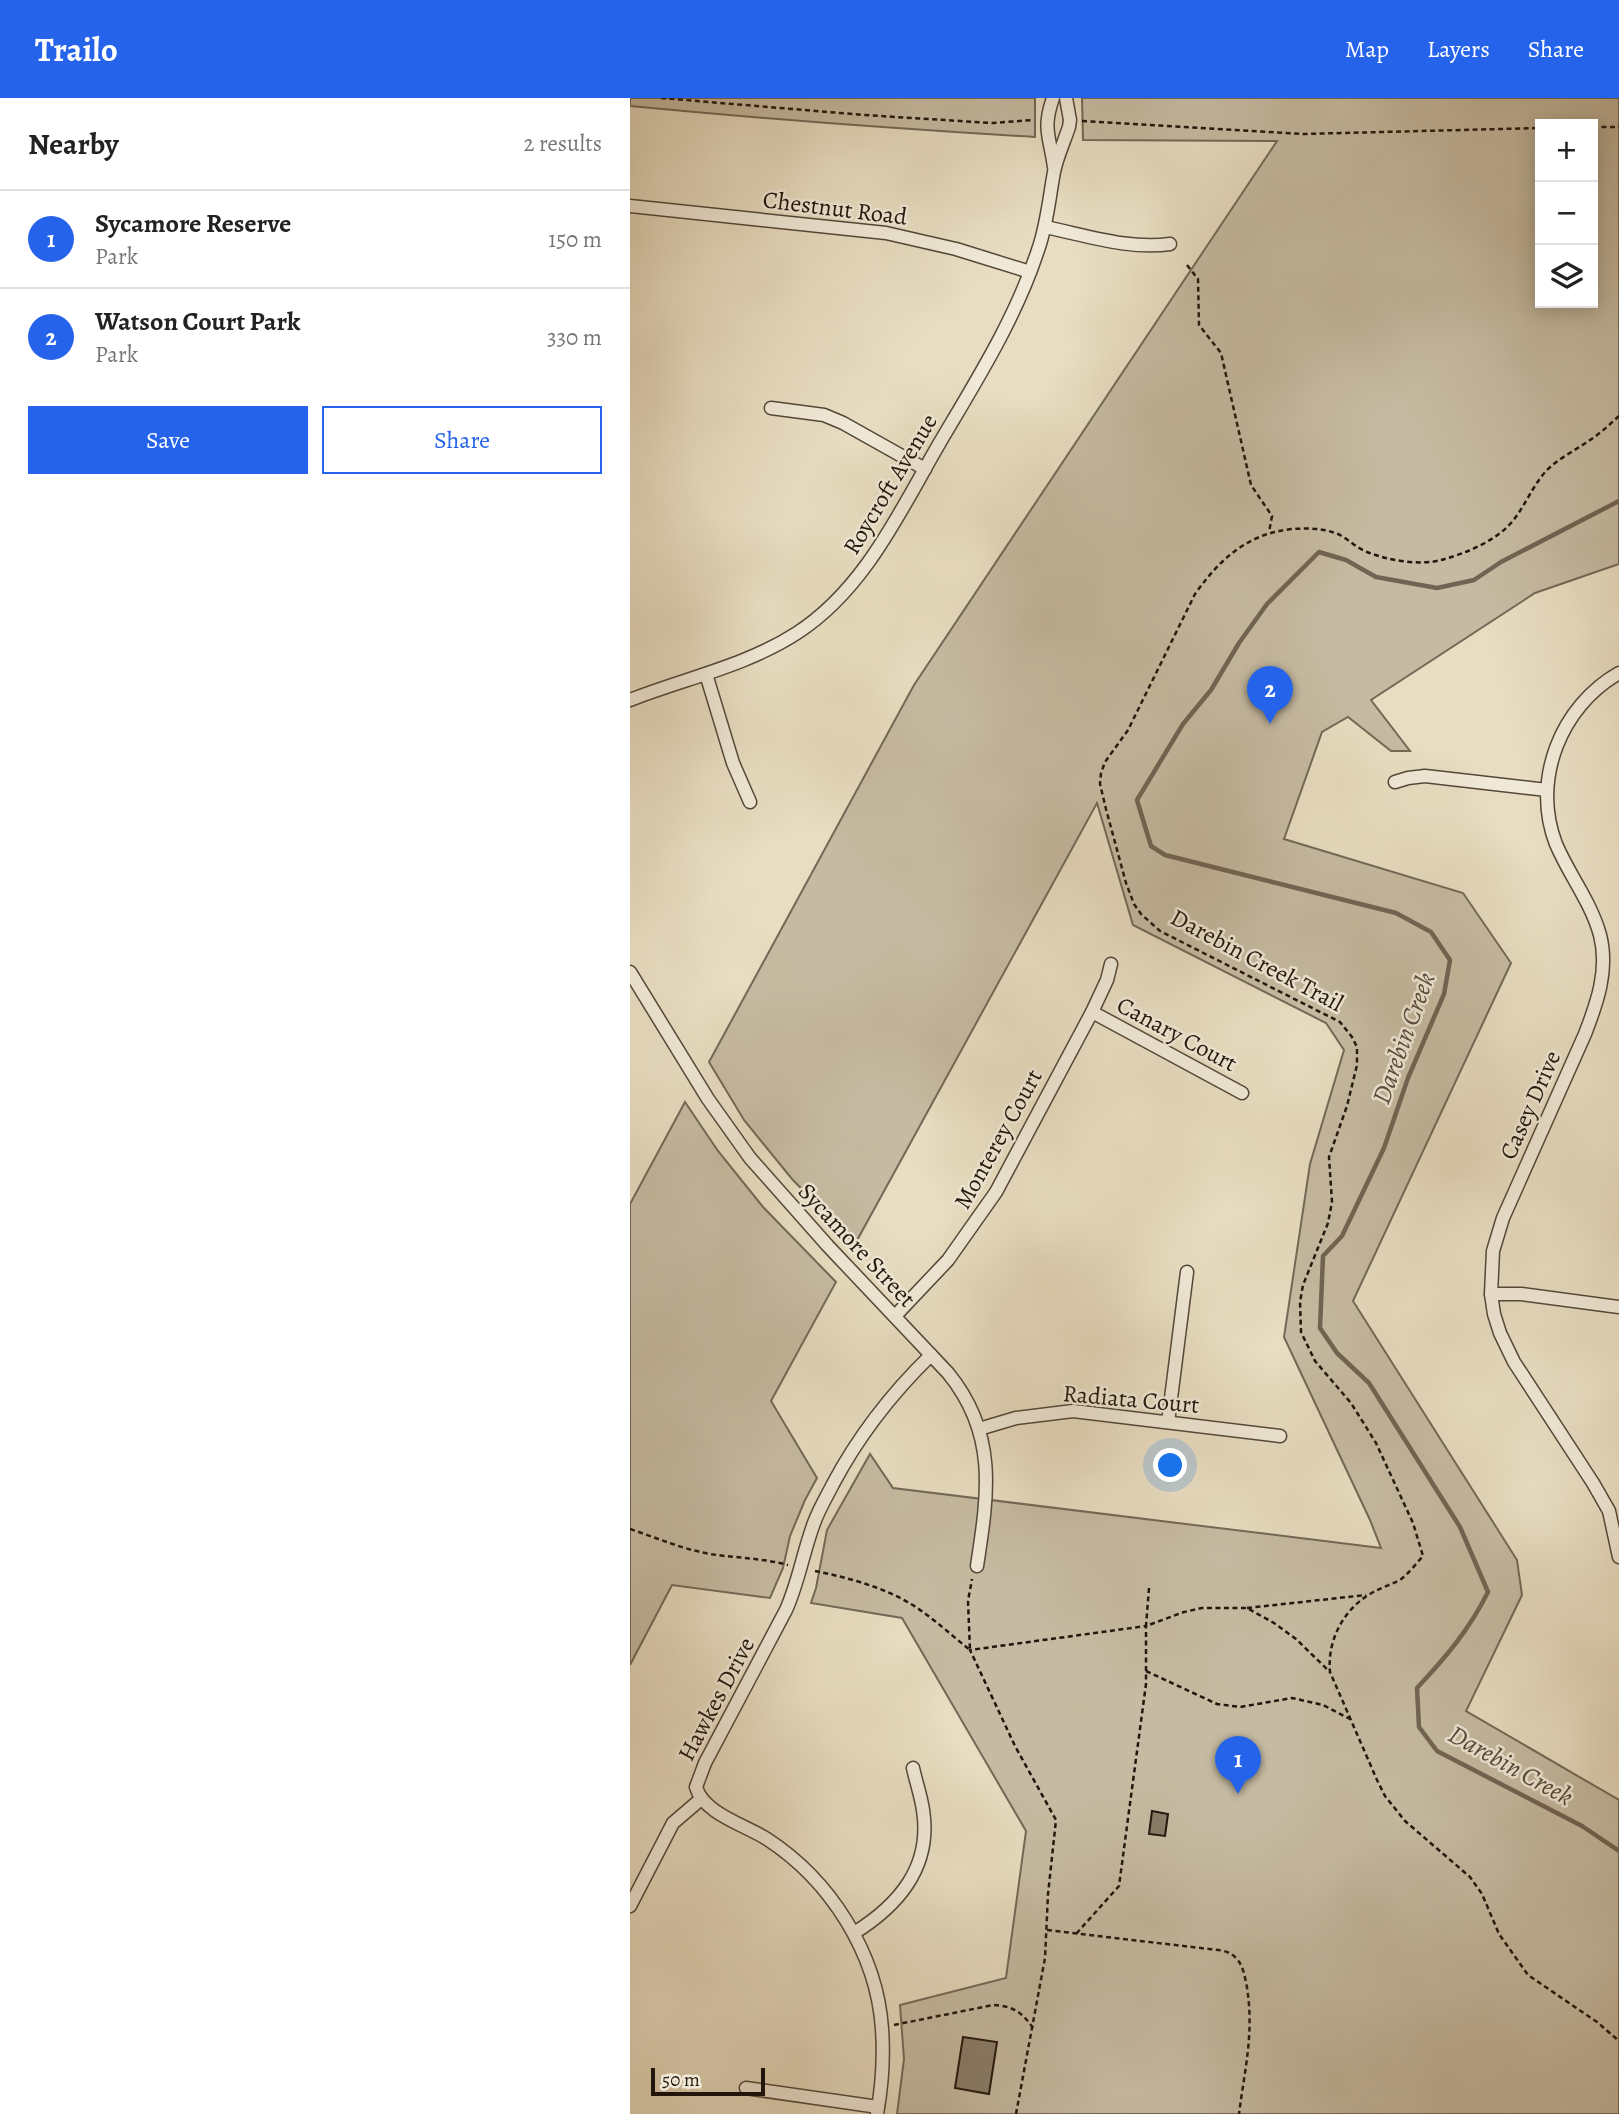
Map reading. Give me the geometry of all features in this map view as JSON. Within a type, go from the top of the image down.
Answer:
[{"type":"street","name":"Roycroft Avenue","points":[[1053,98],[1046,119],[1054,171]]},
{"type":"street","name":"Roycroft Avenue","points":[[630,700],[706,674],[777,645],[800,631],[830,606],[856,579],[925,469],[1011,318],[1045,226],[1054,171],[1070,120],[1066,98]]},
{"type":"street","name":"Chestnut Road","points":[[630,206],[886,233],[956,249],[1030,272]]},
{"type":"street","points":[[1045,226],[1133,245],[1153,247],[1170,244]]},
{"type":"street","points":[[771,408],[803,411],[834,419],[925,469]]},
{"type":"street","name":"Casey Drive","points":[[1619,673],[1585,699],[1566,723],[1553,755],[1547,790],[1549,820],[1562,858],[1586,900],[1600,936],[1603,956],[1602,981],[1585,1034],[1499,1226],[1493,1251],[1491,1294],[1500,1333],[1514,1362],[1593,1483],[1614,1509],[1619,1557]]},
{"type":"street","points":[[706,674],[733,763],[750,802]]},
{"type":"street","points":[[1395,782],[1425,776],[1547,790]]},
{"type":"street","name":"Monterey Court","points":[[895,1316],[948,1259],[996,1192],[1092,1012],[1107,980],[1111,964]]},
{"type":"street","name":"Sycamore Street","points":[[630,972],[708,1099],[750,1158],[769,1182],[948,1373],[963,1394],[979,1429],[986,1458],[983,1530],[977,1566]]},
{"type":"street","name":"Canary Court","points":[[1092,1012],[1242,1093]]},
{"type":"street","points":[[1167,1422],[1188,1272]]},
{"type":"street","points":[[1491,1294],[1521,1294],[1619,1307]]},
{"type":"street","name":"Hawkes Drive","points":[[878,2110],[883,2055],[882,2028],[872,1976],[854,1933],[826,1892],[788,1854],[767,1839],[712,1809],[701,1799],[696,1787],[797,1587],[815,1519],[852,1450],[885,1404],[931,1355]]},
{"type":"street","name":"Radiata Court","points":[[979,1429],[1016,1418],[1053,1412],[1090,1412],[1280,1436]]},
{"type":"street","points":[[854,1933],[878,1917],[897,1899],[917,1867],[923,1849],[925,1829],[913,1768]]},
{"type":"street","points":[[630,1906],[673,1823],[701,1799]]},
{"type":"street","points":[[746,2088],[878,2110]]},
{"type":"path","points":[[661,98],[864,116],[992,123],[1046,119]]},
{"type":"path","points":[[1070,120],[1303,134],[1535,128]]},
{"type":"path","points":[[1598,127],[1619,127]]},
{"type":"path","points":[[1187,265],[1198,279],[1199,324],[1221,353],[1251,485],[1272,516],[1269,533]]},
{"type":"path","name":"Darebin Creek Trail","points":[[1330,1672],[1329,1658],[1337,1630],[1354,1607],[1369,1594],[1402,1578],[1423,1556],[1413,1523],[1376,1443],[1351,1403],[1315,1360],[1304,1339],[1299,1319],[1304,1285],[1328,1223],[1332,1202],[1329,1157],[1347,1106],[1357,1065],[1357,1047],[1339,1022],[1186,946],[1160,931],[1141,914],[1126,883],[1114,843],[1100,783],[1101,773],[1105,762],[1128,730],[1195,594],[1208,576],[1238,547],[1269,533],[1307,528],[1340,536],[1366,552],[1380,556],[1426,563],[1440,561],[1467,551],[1510,524],[1547,471],[1619,416]]},
{"type":"path","points":[[630,1529],[708,1553],[760,1558],[860,1582],[893,1595],[927,1615],[970,1650],[1146,1626],[1202,1608],[1247,1608],[1369,1594]]},
{"type":"path","points":[[977,1566],[968,1601],[970,1650],[1015,1746],[1056,1820],[1041,1988],[1016,2114]]},
{"type":"path","points":[[1076,1934],[1118,1886],[1146,1684],[1149,1588]]},
{"type":"path","points":[[1247,1608],[1296,1639],[1330,1672],[1385,1796],[1405,1821],[1470,1877],[1482,1894],[1499,1934],[1528,1975],[1597,2022],[1619,2041]]},
{"type":"path","points":[[1146,1671],[1217,1704],[1240,1707],[1292,1698],[1323,1705],[1350,1719]]},
{"type":"path","points":[[1047,1930],[1225,1951],[1237,1958],[1244,1974],[1251,2021],[1239,2114]]},
{"type":"path","points":[[882,2028],[993,2004],[1018,2010],[1033,2028]]},
{"type":"shaded area","points":[[630,98],[1035,98],[1035,137],[630,106]]},
{"type":"shaded area","points":[[1082,98],[1619,98],[1619,564],[1535,593],[1371,700],[1410,751],[1391,751],[1348,717],[1322,732],[1284,839],[1463,893],[1511,963],[1353,1301],[1517,1560],[1522,1595],[1466,1711],[1619,1800],[1619,2114],[897,2114],[904,2059],[900,2005],[1006,1978],[1026,1831],[902,1618],[811,1603],[827,1530],[870,1454],[893,1488],[1381,1548],[1284,1337],[1310,1164],[1344,1050],[1326,1023],[1133,925],[1097,803],[855,1244],[792,1179],[744,1120],[709,1062],[914,685],[1277,141],[1083,140]]},
{"type":"shaded area","points":[[685,1102],[718,1151],[763,1207],[836,1282],[771,1401],[817,1478],[790,1536],[783,1568],[770,1598],[672,1585],[630,1665],[630,1204]]},
{"type":"building","points":[[1152,1811],[1168,1814],[1165,1836],[1149,1834]]},
{"type":"building","points":[[963,2037],[997,2042],[989,2094],[955,2088]]},
{"type":"waterway","name":"Darebin Creek","points":[[1619,501],[1501,562],[1474,580],[1437,588],[1376,577],[1346,560],[1319,552],[1267,604],[1239,643],[1211,690],[1183,724],[1137,800],[1151,846],[1165,855],[1396,913],[1431,932],[1450,960],[1444,994],[1408,1078],[1384,1148],[1342,1236],[1323,1256],[1320,1328],[1337,1353],[1369,1383],[1460,1527],[1488,1592],[1456,1643],[1417,1688],[1419,1727],[1437,1751],[1582,1826],[1619,1851]]},
{"type":"place","name":"Watson Court Park","points":[[1270,724]]},
{"type":"place","name":"Sycamore Reserve","points":[[1238,1794]]}]
